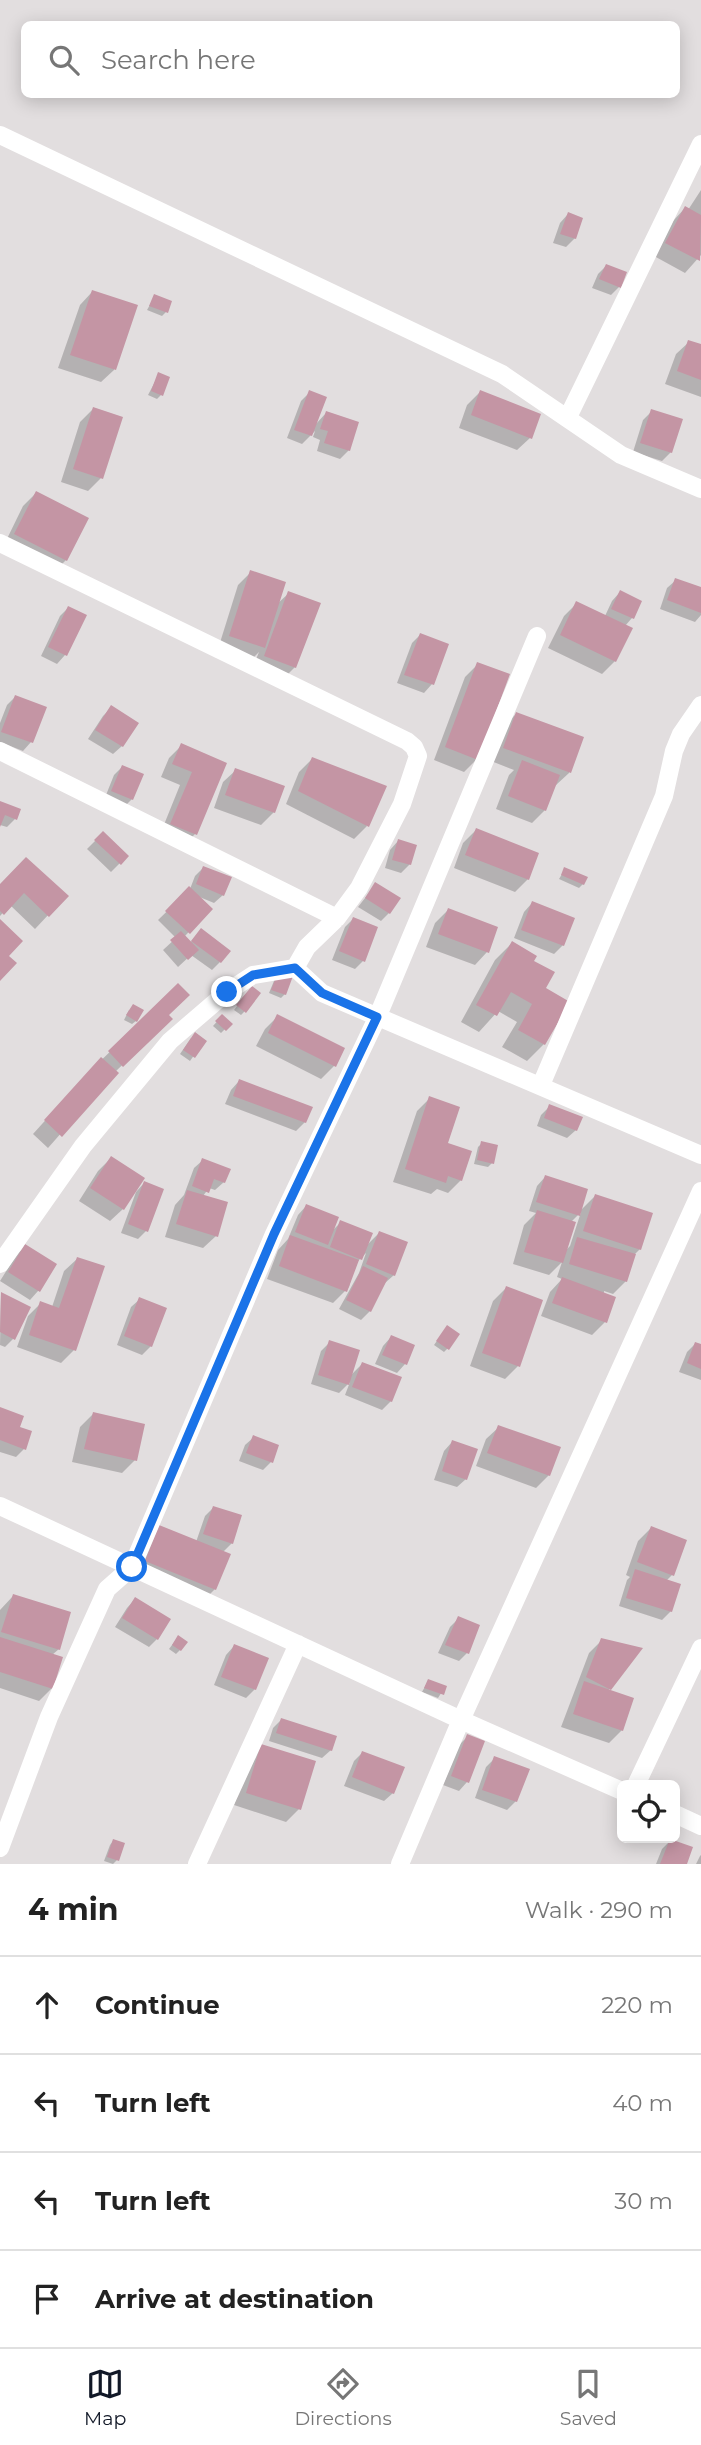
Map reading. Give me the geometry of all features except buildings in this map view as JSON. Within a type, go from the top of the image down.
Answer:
[{"type":"street","points":[[0,135],[502,374],[621,455],[701,489]]},
{"type":"street","points":[[568,417],[701,144]]},
{"type":"street","points":[[0,543],[407,741],[414,747],[418,756],[402,804],[359,888],[337,918],[307,947],[295,968]]},
{"type":"street","points":[[0,1848],[49,1717],[107,1589],[132,1567],[274,1234],[377,1017],[537,636]]},
{"type":"street","points":[[541,1085],[664,796],[674,751],[681,734],[701,705]]},
{"type":"street","points":[[0,751],[337,918]]},
{"type":"street","points":[[295,968],[322,993],[701,1155]]},
{"type":"street","points":[[0,1264],[83,1146],[170,1041],[227,992],[253,975],[295,968]]},
{"type":"street","points":[[400,1864],[461,1720],[701,1191]]},
{"type":"street","points":[[0,1506],[461,1720],[617,1788]]},
{"type":"street","points":[[197,1864],[298,1644]]},
{"type":"street","points":[[638,1780],[701,1648]]},
{"type":"street","points":[[680,1816],[701,1826]]},
{"type":"route","points":[[132,1567],[274,1234],[377,1017],[322,993],[295,968],[253,975],[227,992]]}]
